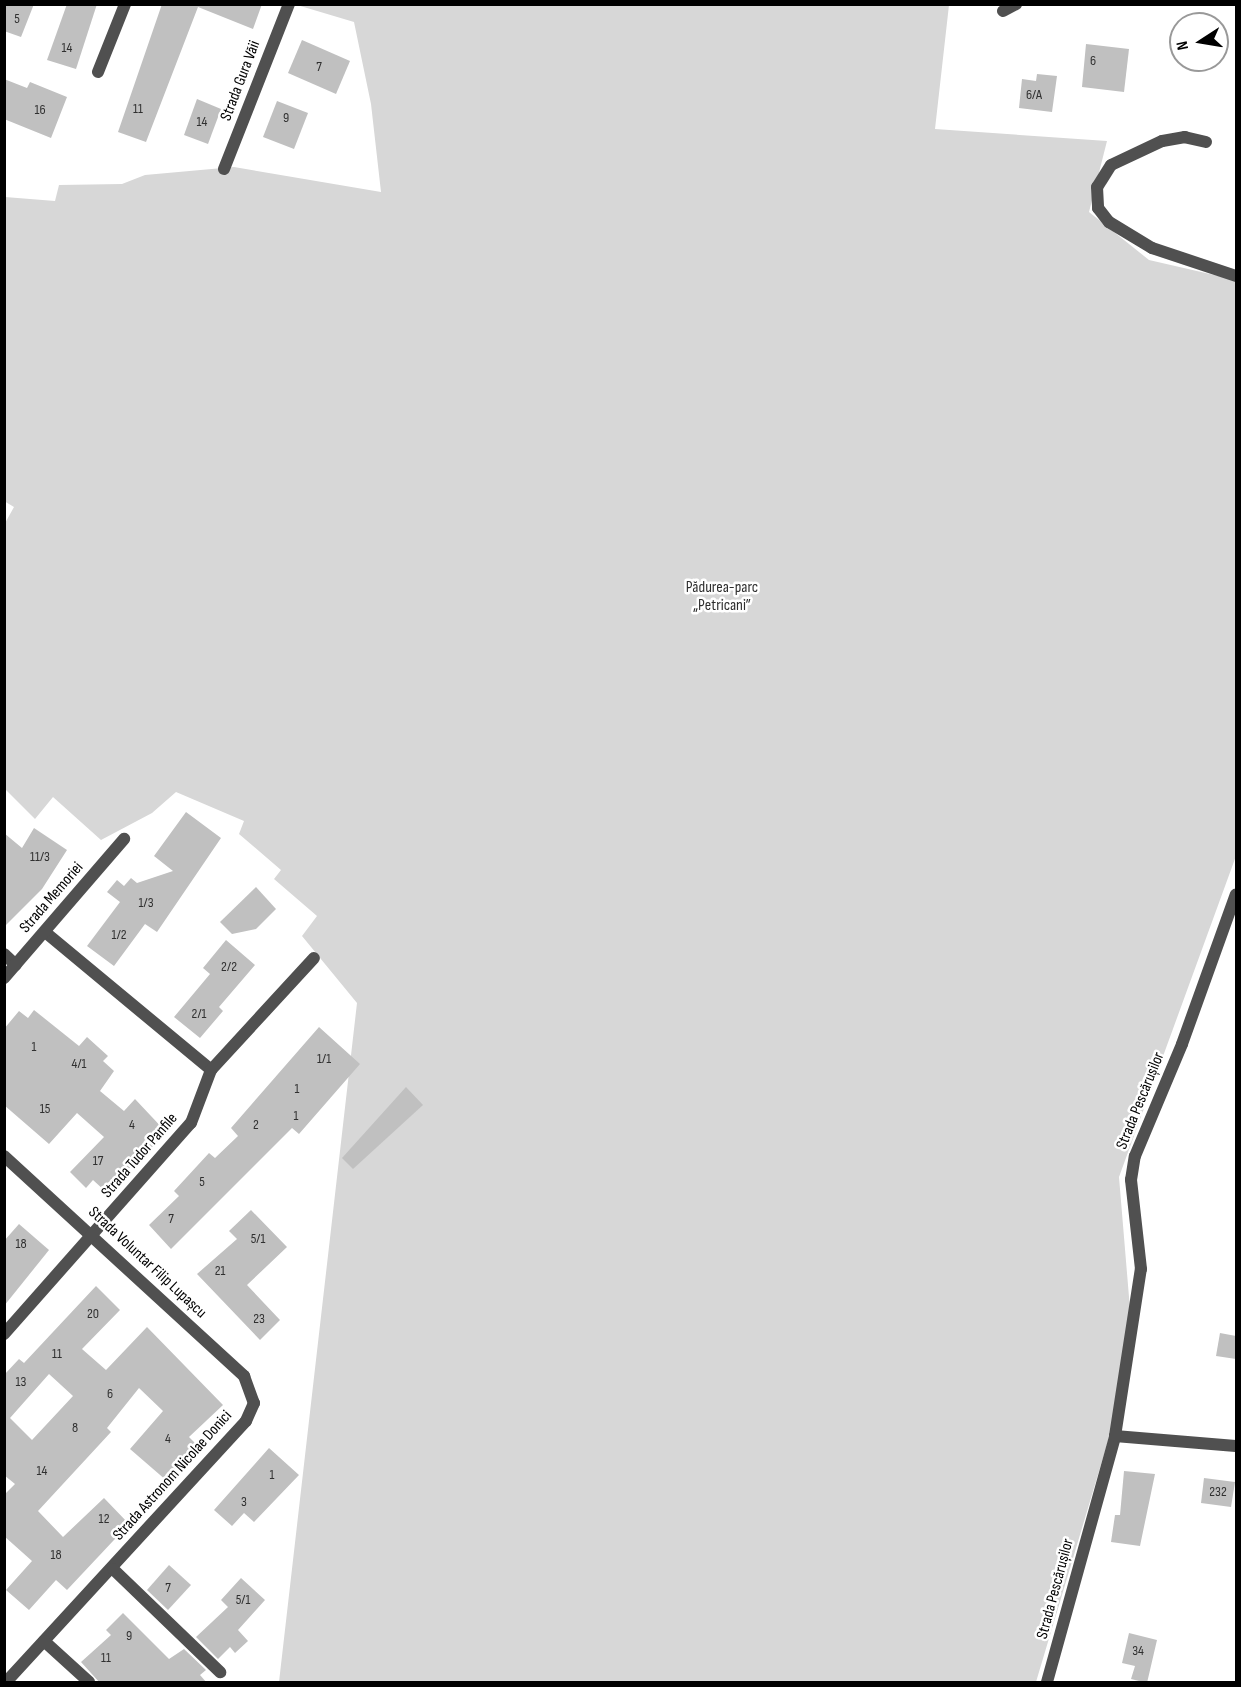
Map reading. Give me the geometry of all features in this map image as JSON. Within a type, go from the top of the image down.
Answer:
[{"type":"street","points":[[98,72],[126,4]]},
{"type":"street","name":"Strada Gura Văii","points":[[224,169],[289,4]]},
{"type":"street","points":[[1003,11],[1016,4]]},
{"type":"street","points":[[1206,142],[1185,137],[1162,141],[1111,165],[1097,187],[1098,208],[1109,222],[1152,248],[1236,276]]},
{"type":"street","name":"Strada Memoriei","points":[[4,978],[124,839]]},
{"type":"street","name":"Strada Pescărușilor","points":[[1047,1683],[1115,1436],[1141,1269],[1132,1203],[1135,1156],[1182,1044],[1236,894]]},
{"type":"street","points":[[45,932],[211,1070]]},
{"type":"street","points":[[4,954],[16,965]]},
{"type":"street","name":"Strada Tudor Panfile","points":[[4,1334],[191,1123],[211,1070],[314,958]]},
{"type":"street","name":"Strada Voluntar Filip Lupașcu","points":[[4,1156],[93,1235],[244,1376],[254,1403]]},
{"type":"street","name":"Strada Astronom Nicolae Donici","points":[[6,1683],[113,1569],[246,1420],[254,1403]]},
{"type":"street","points":[[1115,1436],[1236,1446]]},
{"type":"street","points":[[113,1569],[220,1672]]},
{"type":"street","points":[[44,1641],[89,1683]]},
{"type":"green space","name":"Pădurea-parc „Petricani”","points":[[297,5],[949,5],[935,129],[1107,141],[1089,212],[1149,260],[1236,280],[1236,856],[1119,1177],[1130,1309],[1111,1431],[1036,1682],[279,1682],[357,1003],[302,936],[317,916],[274,879],[281,870],[239,834],[244,821],[176,792],[152,813],[101,840],[53,797],[35,819],[5,789],[4,525],[14,507],[4,501],[5,197],[55,201],[59,185],[122,184],[145,175],[234,167],[381,192],[371,104],[354,22]]},
{"type":"building","points":[[4,4],[34,4],[21,37],[4,31]]},
{"type":"building","points":[[67,4],[97,4],[76,69],[47,60]]},
{"type":"building","points":[[162,4],[262,4],[253,29],[198,7],[146,142],[118,132]]},
{"type":"building","points":[[302,40],[350,61],[336,94],[288,73]]},
{"type":"building","points":[[1086,44],[1129,49],[1124,92],[1082,87]]},
{"type":"building","points":[[1037,74],[1057,76],[1052,112],[1019,108],[1022,79],[1036,81]]},
{"type":"building","points":[[4,79],[27,88],[30,82],[67,97],[51,138],[4,119]]},
{"type":"building","points":[[197,99],[221,109],[208,144],[184,135]]},
{"type":"building","points":[[277,101],[308,113],[294,149],[263,137]]},
{"type":"building","points":[[186,812],[221,838],[157,932],[145,924],[114,966],[87,946],[120,902],[107,892],[117,880],[124,886],[131,878],[137,883],[173,871],[154,856]]},
{"type":"building","points":[[34,828],[67,850],[42,889],[4,927],[4,833],[22,848]]},
{"type":"building","points":[[256,887],[276,909],[256,929],[232,934],[220,922]]},
{"type":"building","points":[[226,940],[255,965],[219,1007],[223,1011],[200,1038],[174,1017],[210,974],[203,968]]},
{"type":"building","points":[[34,1010],[79,1046],[87,1037],[108,1056],[103,1061],[114,1071],[100,1091],[124,1111],[135,1099],[167,1133],[105,1191],[93,1180],[86,1188],[70,1172],[104,1137],[77,1113],[49,1144],[4,1105],[4,1029],[19,1011],[28,1018]]},
{"type":"building","points":[[319,1027],[360,1064],[299,1134],[292,1128],[171,1249],[149,1225],[179,1196],[174,1191],[209,1153],[215,1158],[238,1136],[231,1128]]},
{"type":"building","points":[[406,1087],[423,1105],[353,1169],[342,1158]]},
{"type":"building","points":[[251,1210],[287,1247],[247,1285],[280,1320],[260,1340],[197,1274],[237,1239],[229,1231]]},
{"type":"building","points":[[19,1224],[49,1250],[4,1306],[4,1241]]},
{"type":"building","points":[[96,1286],[120,1310],[82,1349],[106,1370],[147,1327],[223,1405],[189,1437],[198,1446],[167,1481],[130,1449],[163,1411],[139,1388],[107,1428],[111,1432],[38,1511],[63,1537],[104,1498],[129,1524],[67,1590],[56,1580],[29,1610],[6,1590],[32,1561],[4,1536],[4,1495],[15,1484],[4,1475],[4,1375],[19,1359],[24,1363]],"holes":[[[49,1374],[73,1396],[32,1440],[10,1418]]]},
{"type":"building","points":[[1220,1333],[1236,1336],[1236,1359],[1216,1356]]},
{"type":"building","points":[[269,1448],[299,1475],[254,1522],[244,1513],[232,1526],[214,1510]]},
{"type":"building","points":[[1124,1471],[1155,1474],[1140,1546],[1111,1542],[1115,1515],[1120,1515]]},
{"type":"building","points":[[1204,1478],[1235,1482],[1231,1507],[1201,1503]]},
{"type":"building","points":[[169,1565],[191,1585],[168,1610],[147,1590]]},
{"type":"building","points":[[241,1578],[265,1600],[238,1630],[248,1641],[235,1653],[230,1647],[218,1659],[196,1637],[228,1607],[221,1600]]},
{"type":"building","points":[[123,1613],[169,1659],[184,1649],[206,1670],[200,1675],[207,1683],[100,1683],[81,1662],[111,1635],[106,1630]]},
{"type":"building","points":[[1129,1633],[1157,1640],[1147,1683],[1131,1679],[1135,1666],[1122,1663]]}]
